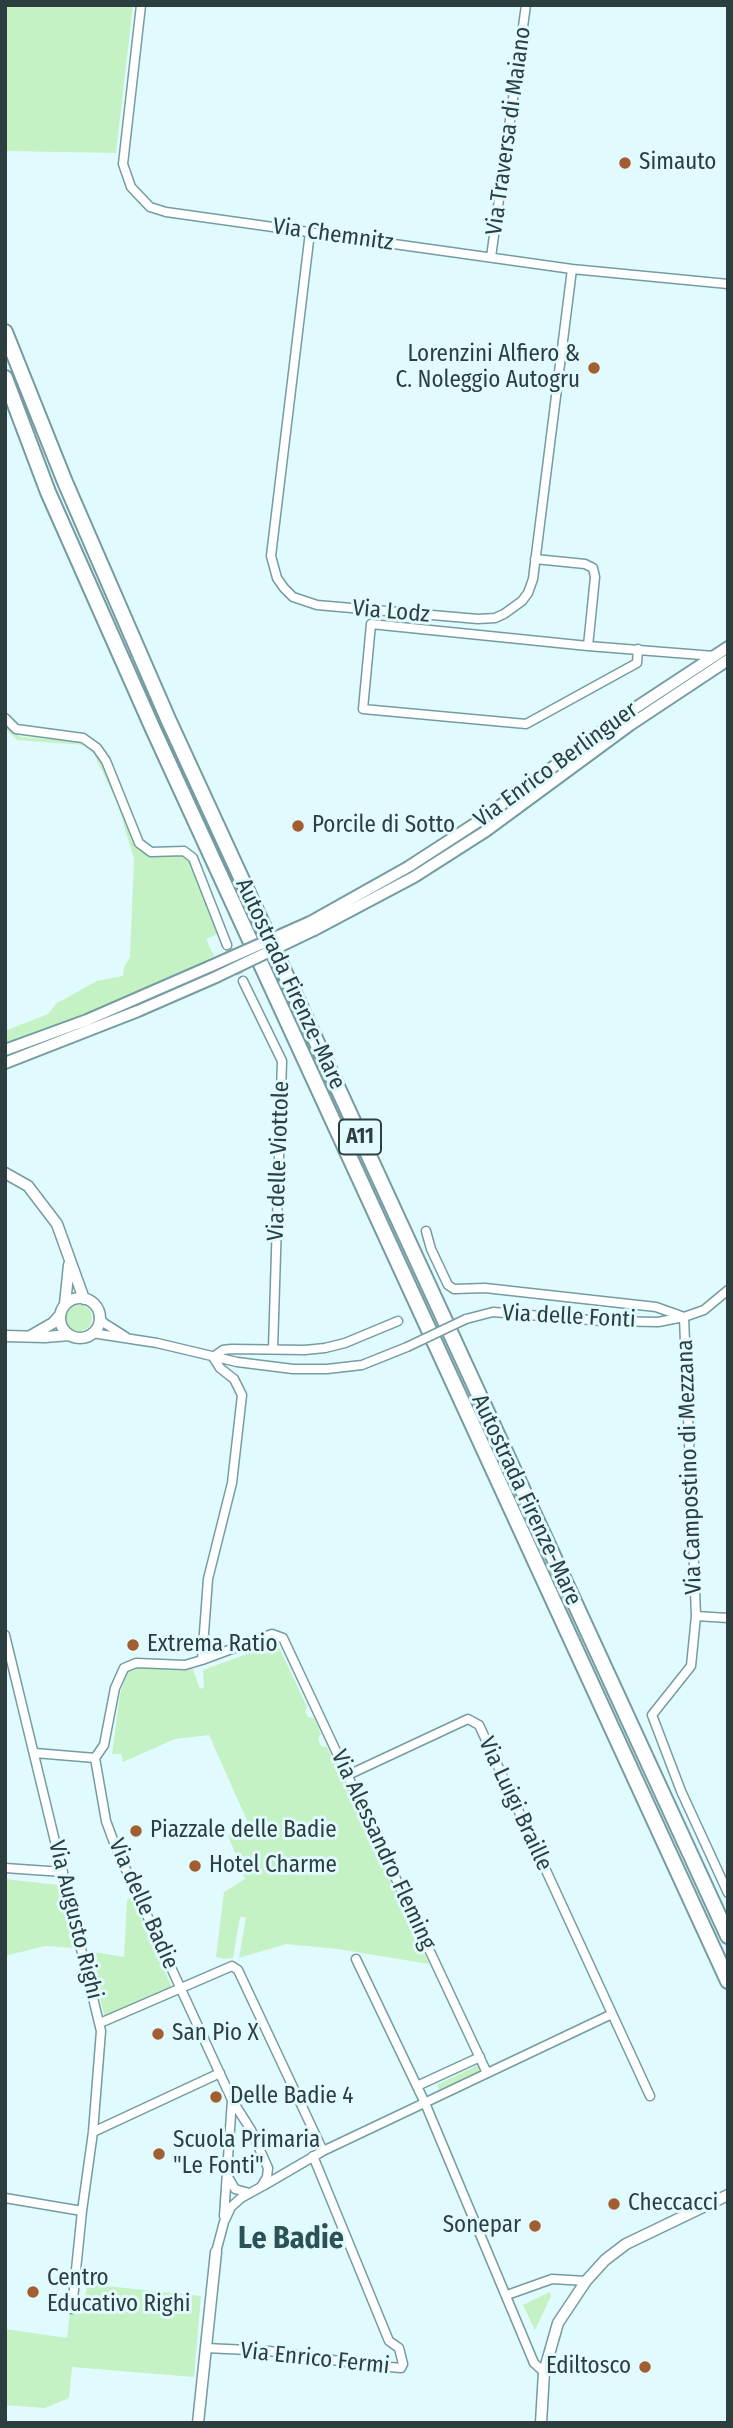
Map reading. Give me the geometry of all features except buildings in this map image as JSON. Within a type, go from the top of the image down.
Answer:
[{"type":"highway","name":"Autostrada Firenze-Mare","points":[[5,332],[65,481],[168,719],[728,1936]]},
{"type":"highway","name":"Autostrada Firenze-Mare","points":[[5,378],[48,492],[147,717],[728,1981]]},
{"type":"main road","name":"Via Enrico Berlinguer","points":[[312,926],[479,821],[623,716],[728,647]]},
{"type":"main road","name":"Via Enrico Berlinguer","points":[[312,926],[365,905],[486,831],[630,725],[728,660]]},
{"type":"main road","points":[[5,1063],[138,1011],[213,972],[312,926]]},
{"type":"main road","points":[[5,1050],[213,972]]},
{"type":"street","name":"Via Chemnitz","points":[[141,5],[124,170],[131,187],[143,202],[159,211],[572,269],[728,284]]},
{"type":"street","name":"Via Traversa di Maiano","points":[[491,257],[527,5]]},
{"type":"street","name":"Via Lodz","points":[[310,232],[270,547],[272,566],[277,578],[293,597],[317,605],[486,619],[504,614],[522,601],[532,585],[572,269]]},
{"type":"street","points":[[536,558],[585,564],[593,568],[595,577],[588,646]]},
{"type":"street","points":[[638,649],[637,663],[526,724],[363,709],[371,624],[714,656]]},
{"type":"street","points":[[5,718],[16,729],[83,738],[97,748],[106,761],[139,843],[150,852],[184,851],[193,858],[227,945]]},
{"type":"street","name":"Via delle Viottole","points":[[243,981],[282,1061],[273,1349]]},
{"type":"street","name":"Via delle Fonti","points":[[5,1172],[28,1186],[57,1224],[84,1299],[96,1307],[104,1323],[128,1338]]},
{"type":"street","name":"Via delle Fonti","points":[[426,1231],[431,1249],[448,1285],[454,1289],[485,1288],[656,1307],[684,1317]]},
{"type":"street","points":[[5,1336],[29,1336],[46,1328],[60,1315],[65,1304],[69,1261]]},
{"type":"street","name":"Via delle Fonti","points":[[29,1336],[70,1335],[82,1338],[93,1333],[274,1367],[327,1369],[362,1365],[466,1319],[493,1312],[602,1321],[658,1322],[704,1310],[728,1290]]},
{"type":"street","points":[[65,1304],[77,1298],[84,1299]]},
{"type":"street","points":[[60,1315],[62,1327],[70,1335]]},
{"type":"street","points":[[93,1333],[99,1323],[99,1317]]},
{"type":"street","name":"Via Campostino di Mezzana","points":[[684,1317],[696,1616],[691,1666],[652,1715],[681,1791],[728,1893]]},
{"type":"street","name":"Via delle Fonti","points":[[213,1357],[223,1350],[231,1349],[304,1350],[345,1343],[398,1321]]},
{"type":"street","points":[[35,1753],[95,1758],[104,1745],[115,1688],[124,1668],[136,1662],[185,1665],[202,1660],[208,1579],[232,1483],[242,1395],[234,1379],[220,1368],[213,1357]]},
{"type":"street","points":[[696,1616],[728,1618]]},
{"type":"street","name":"Via Alessandro Fleming","points":[[202,1660],[272,1634],[283,1637],[487,2073]]},
{"type":"street","name":"Via Augusto Righi","points":[[5,1635],[100,2024],[93,2132],[72,2309]]},
{"type":"street","name":"Via Luigi Braille","points":[[348,1775],[468,1719],[479,1725],[650,2096]]},
{"type":"street","name":"Via delle Badie","points":[[95,1758],[106,1821],[116,1848],[232,2100],[251,2130],[268,2168]]},
{"type":"street","points":[[5,1868],[63,1872]]},
{"type":"street","points":[[356,1959],[425,2103],[534,2363],[544,2372]]},
{"type":"street","points":[[100,2024],[232,1966],[238,1970],[323,2151]]},
{"type":"street","points":[[261,2187],[323,2151],[612,2014]]},
{"type":"street","points":[[417,2086],[480,2057]]},
{"type":"street","points":[[93,2132],[220,2073]]},
{"type":"street","name":"Via delle Badie","points":[[224,2222],[232,2100]]},
{"type":"street","points":[[230,2134],[241,2127],[251,2130]]},
{"type":"street","name":"Via Enrico Fermi","points":[[206,2348],[269,2351],[401,2368],[403,2364],[399,2348],[389,2341],[313,2156]]},
{"type":"street","points":[[268,2168],[276,2176],[284,2175]]},
{"type":"street","points":[[261,2187],[267,2177],[268,2168]]},
{"type":"street","points":[[226,2172],[235,2189],[249,2193]]},
{"type":"street","name":"Via delle Badie","points":[[198,2423],[216,2252],[224,2222],[231,2207],[261,2187]]},
{"type":"street","points":[[541,2423],[544,2372],[558,2323],[586,2281],[605,2260],[626,2244],[728,2195]]},
{"type":"street","points":[[5,2198],[82,2211]]},
{"type":"street","points":[[507,2295],[552,2279],[586,2281]]},
{"type":"green space","points":[[5,5],[133,5],[116,153],[5,151]]},
{"type":"green space","points":[[5,724],[21,737],[85,742],[99,754],[142,852],[151,855],[178,855],[193,861],[220,933],[206,939],[214,956],[208,959],[210,963],[98,1011],[5,1045],[5,1031],[48,1014],[57,1003],[97,981],[123,976],[124,967],[130,957],[134,859],[118,805],[94,754],[84,745],[17,740],[5,728]]},
{"type":"green space","points":[[79,1305],[88,1309],[92,1318],[88,1327],[79,1331],[70,1327],[66,1318],[70,1309]]},
{"type":"green space","points":[[277,1643],[307,1707],[305,1711],[308,1717],[314,1718],[321,1734],[318,1738],[321,1746],[327,1747],[429,1964],[338,1949],[286,1944],[239,1958],[246,1917],[240,1917],[233,1958],[216,1957],[224,1892],[245,1879],[228,1835],[249,1825],[209,1735],[175,1739],[123,1762],[121,1754],[112,1754],[120,1695],[127,1671],[140,1666],[172,1670],[193,1669],[200,1689],[204,1687],[203,1670]]},
{"type":"green space","points":[[5,1879],[59,1885],[74,1948],[45,1946],[5,1956]]},
{"type":"green space","points":[[132,1897],[172,1988],[105,2018],[88,1951],[124,1957],[127,1900]]},
{"type":"green space","points":[[478,2065],[481,2072],[440,2091],[437,2085]]},
{"type":"green space","points":[[87,2284],[201,2296],[194,2377],[72,2367],[69,2398],[45,2408],[5,2405],[5,2329],[67,2338],[70,2312],[84,2307]]},
{"type":"green space","points":[[550,2292],[551,2296],[535,2330],[523,2305]]},
{"type":"green space","points":[[564,2357],[611,2361],[616,2367],[604,2374],[563,2370]]},
{"type":"tunnel","points":[[227,945],[243,981]]},
{"type":"place","name":"Simauto","points":[[625,163]]},
{"type":"place","name":"Lorenzini Alfiero & C. Noleggio Autogru","points":[[594,368]]},
{"type":"place","name":"Porcile di Sotto","points":[[298,826]]},
{"type":"place","name":"Extrema Ratio","points":[[133,1645]]},
{"type":"place","name":"Piazzale delle Badie","points":[[136,1831]]},
{"type":"place","name":"Hotel Charme","points":[[195,1866]]},
{"type":"place","name":"San Pio X","points":[[158,2034]]},
{"type":"place","name":"Delle Badie 4","points":[[216,2097]]},
{"type":"place","name":"Scuola Primaria \"Le Fonti\"","points":[[159,2154]]},
{"type":"place","name":"Checcacci","points":[[614,2204]]},
{"type":"place","name":"Sonepar","points":[[535,2226]]},
{"type":"place","name":"Centro Educativo Righi","points":[[33,2292]]},
{"type":"place","name":"Ediltosco","points":[[645,2367]]},
{"type":"district","name":"Le Badie","points":[[291,2240]]}]
